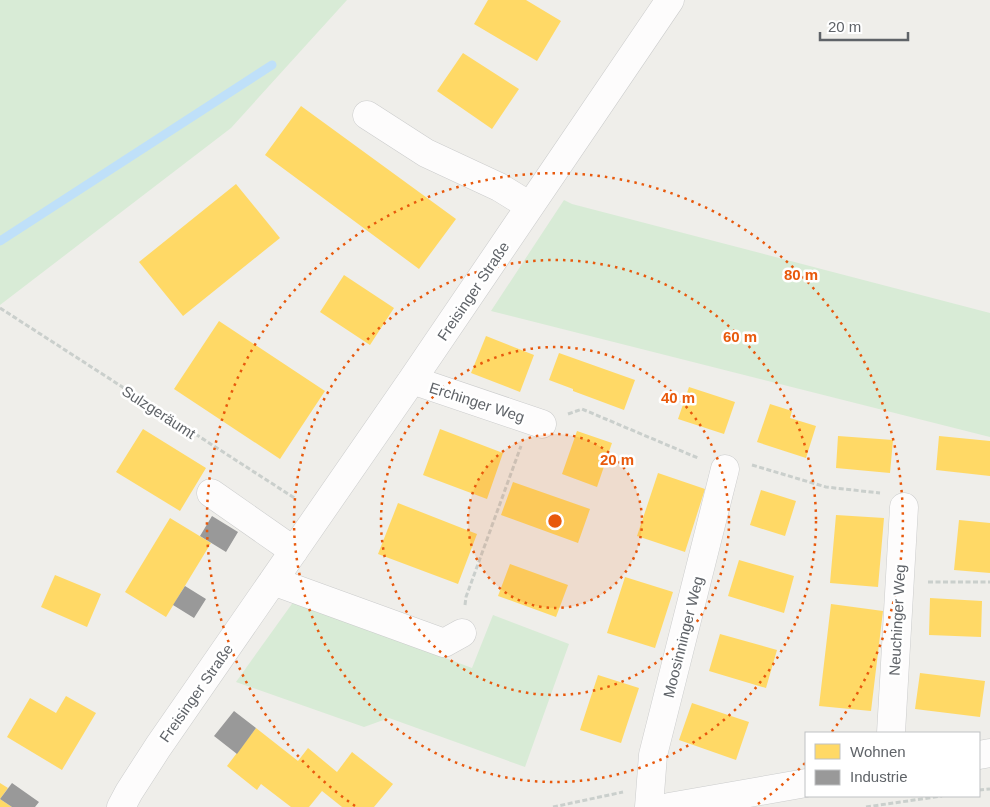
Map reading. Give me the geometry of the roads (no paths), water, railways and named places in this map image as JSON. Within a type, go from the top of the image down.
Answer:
[{"type":"street","name":"Freisinger Straße","points":[[121,807],[158,747],[412,380],[670,0]]},
{"type":"street","points":[[367,115],[426,153],[498,187],[530,206]]},
{"type":"street","name":"Erchinger Weg","points":[[412,380],[537,422]]},
{"type":"street","name":"Moosinninger Weg","points":[[649,807],[653,755],[725,469]]},
{"type":"street","points":[[211,494],[294,551]]},
{"type":"street","name":"Neuchinger Weg","points":[[891,732],[904,507]]},
{"type":"street","points":[[273,581],[444,643],[462,633]]},
{"type":"street","points":[[669,807],[703,804],[805,783]]},
{"type":"waterway","points":[[0,241],[272,65]]}]
